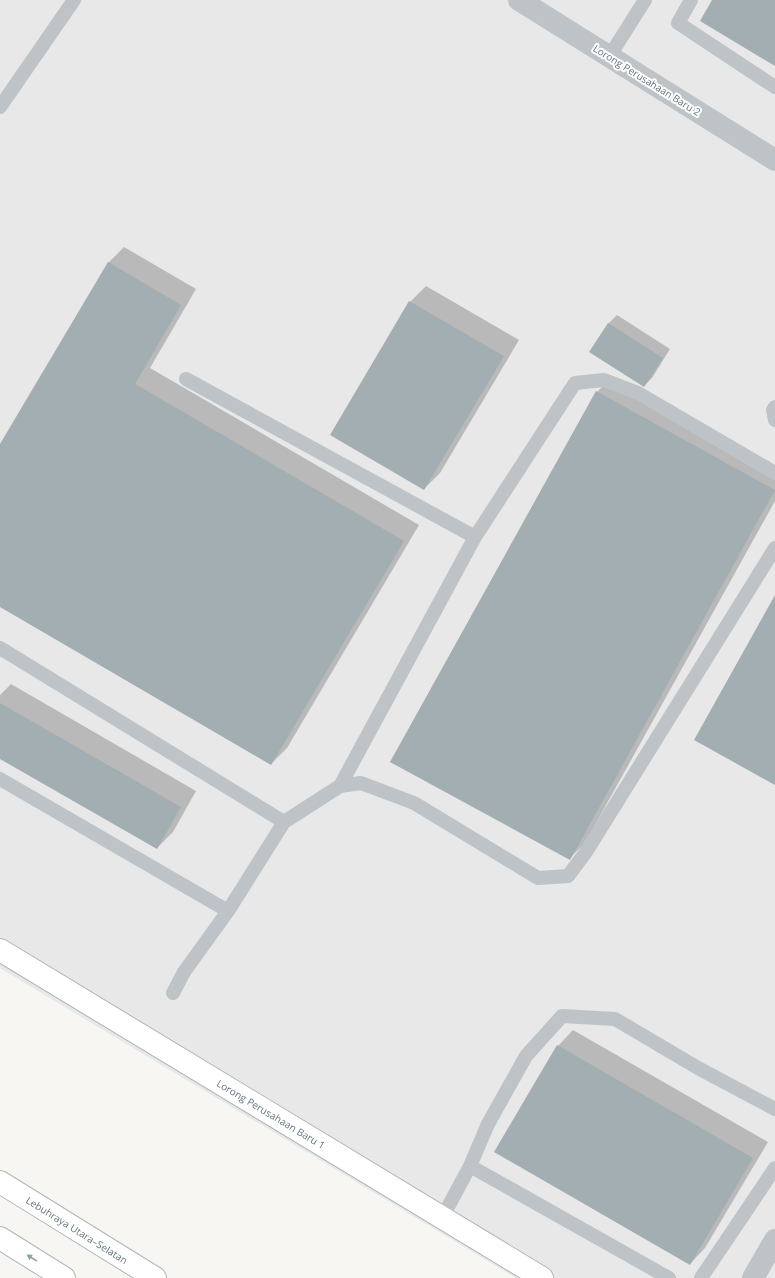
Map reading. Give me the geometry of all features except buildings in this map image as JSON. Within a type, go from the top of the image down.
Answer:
[{"type":"main road","name":"Lorong Perusahaan Baru 1","points":[[0,950],[542,1278]]},
{"type":"main road","name":"Lebuhraya Utara–Selatan","points":[[0,1182],[155,1278]]},
{"type":"main road","points":[[0,1238],[64,1278]]},
{"type":"street","name":"Lorong Perusahaan Baru 2","points":[[520,0],[775,160]]},
{"type":"street","points":[[753,1278],[775,1240]]},
{"type":"lane","points":[[0,107],[74,0]]},
{"type":"lane","points":[[609,57],[642,1]]},
{"type":"lane","points":[[687,2],[678,23],[775,87]]},
{"type":"lane","points":[[186,379],[475,537]]},
{"type":"lane","points":[[340,786],[475,537],[575,383],[604,380],[638,393],[775,473]]},
{"type":"lane","points":[[775,407],[773,410],[775,420]]},
{"type":"lane","points":[[173,993],[184,972],[228,911],[284,822],[340,786],[361,783],[414,803],[538,878],[568,876],[586,852],[775,548]]},
{"type":"lane","points":[[0,648],[284,822]]},
{"type":"lane","points":[[0,779],[228,911]]},
{"type":"lane","points":[[442,1218],[470,1166],[488,1124],[526,1056],[562,1016],[615,1019],[698,1068],[775,1109]]},
{"type":"lane","points":[[470,1166],[669,1278]]},
{"type":"lane","points":[[701,1278],[775,1168]]},
{"type":"shaded area","points":[[0,0],[775,0],[775,1278],[516,1278],[0,968]]}]
